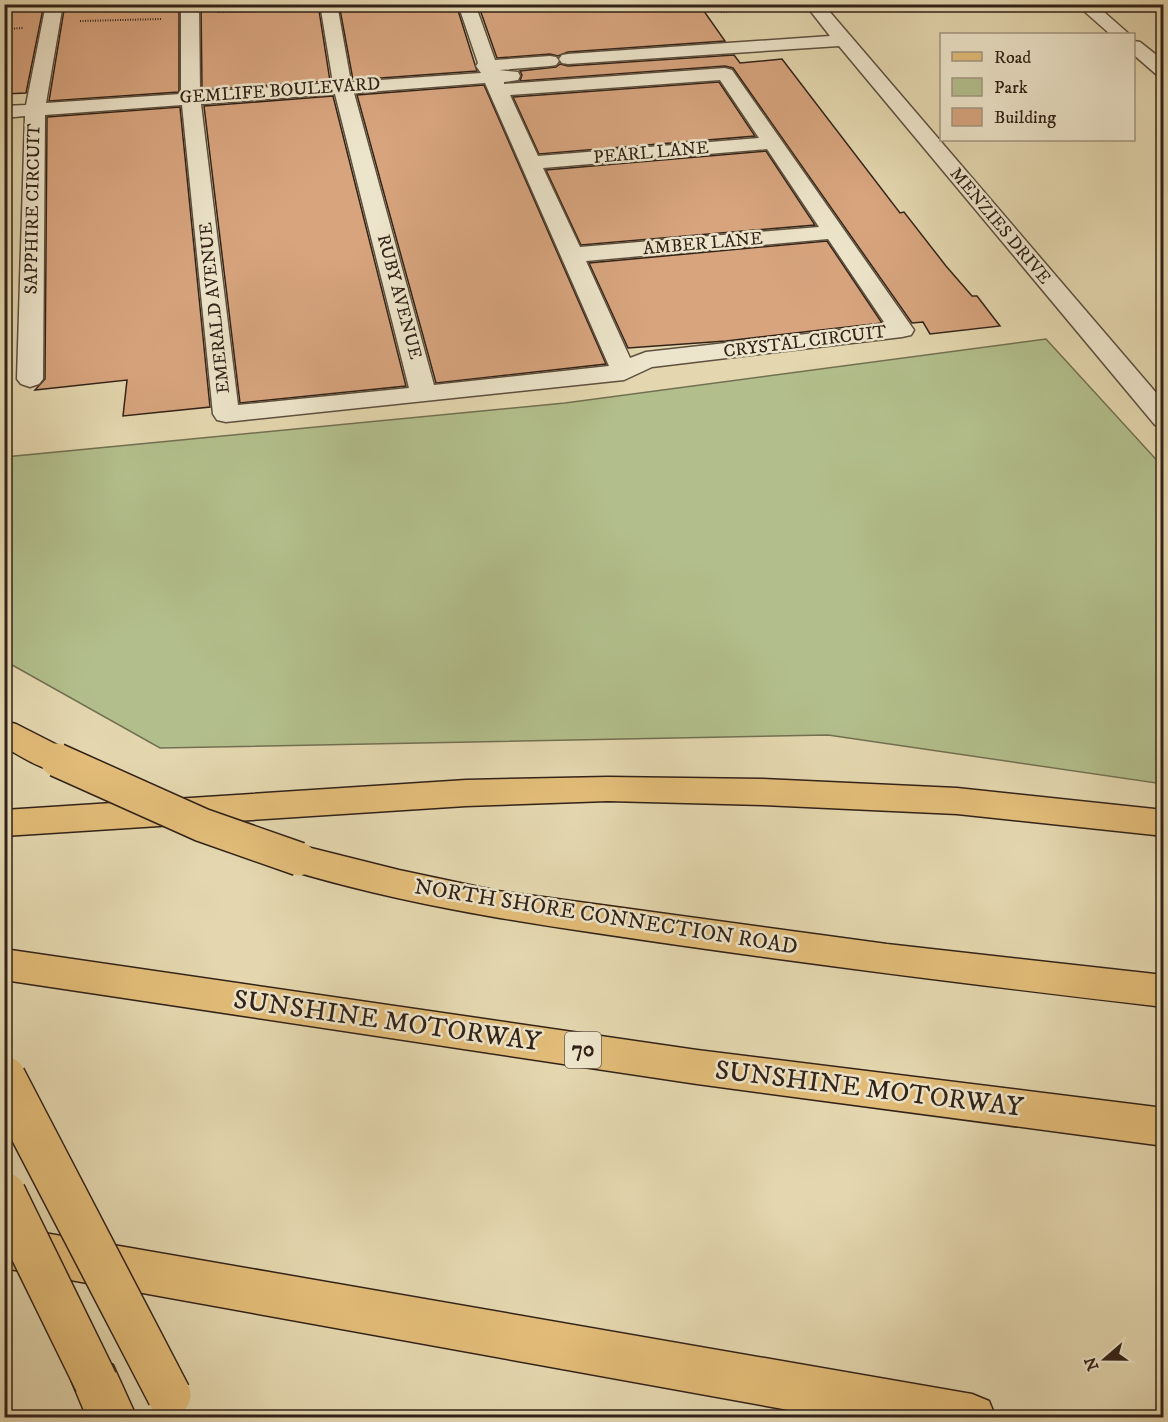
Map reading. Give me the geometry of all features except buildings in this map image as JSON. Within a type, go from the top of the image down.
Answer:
[{"type":"main road","name":"NORTH SHORE CONNECTION ROAD","points":[[4,732],[57,760],[202,825],[299,859],[399,884],[498,905],[887,959],[1164,991]]},
{"type":"main road","points":[[4,823],[466,793],[608,789],[763,792],[957,801],[1164,823]]},
{"type":"main road","name":"SUNSHINE MOTORWAY","points":[[4,963],[697,1067],[1164,1126]]},
{"type":"main road","points":[[4,1078],[175,1406]]},
{"type":"main road","points":[[4,1194],[104,1400]]},
{"type":"main road","points":[[4,1247],[972,1418]]},
{"type":"street","points":[[424,394],[624,372],[493,78],[466,4]]},
{"type":"street","name":"MENZIES DRIVE","points":[[813,4],[1164,419]]},
{"type":"street","points":[[1084,4],[1119,33]]},
{"type":"street","name":"RUBY AVENUE","points":[[328,6],[342,82],[424,394]]},
{"type":"street","name":"EMERALD AVENUE","points":[[190,12],[191,92],[226,414],[424,394]]},
{"type":"street","name":"SAPPHIRE CIRCUIT","points":[[30,380],[22,301],[36,104],[53,14]]},
{"type":"street","name":"GEMLIFE BOULEVARD","points":[[4,112],[36,104],[191,92],[342,82],[493,78],[564,65],[845,43]]},
{"type":"street","points":[[1135,47],[1164,71]]},
{"type":"street","name":"CRYSTAL CIRCUIT","points":[[493,78],[725,74],[902,330],[646,360],[624,372]]},
{"type":"street","name":"GEMLIFE BOULEVARD","points":[[4,100],[36,104]]},
{"type":"street","name":"PEARL LANE","points":[[531,163],[772,143]]},
{"type":"street","name":"AMBER LANE","points":[[572,255],[834,232]]},
{"type":"path","points":[[53,14],[190,12],[328,6]]},
{"type":"path","points":[[721,12],[754,9]]},
{"type":"green space","points":[[1046,339],[1163,467],[1163,784],[828,735],[160,748],[5,661],[5,457],[565,403]]}]
